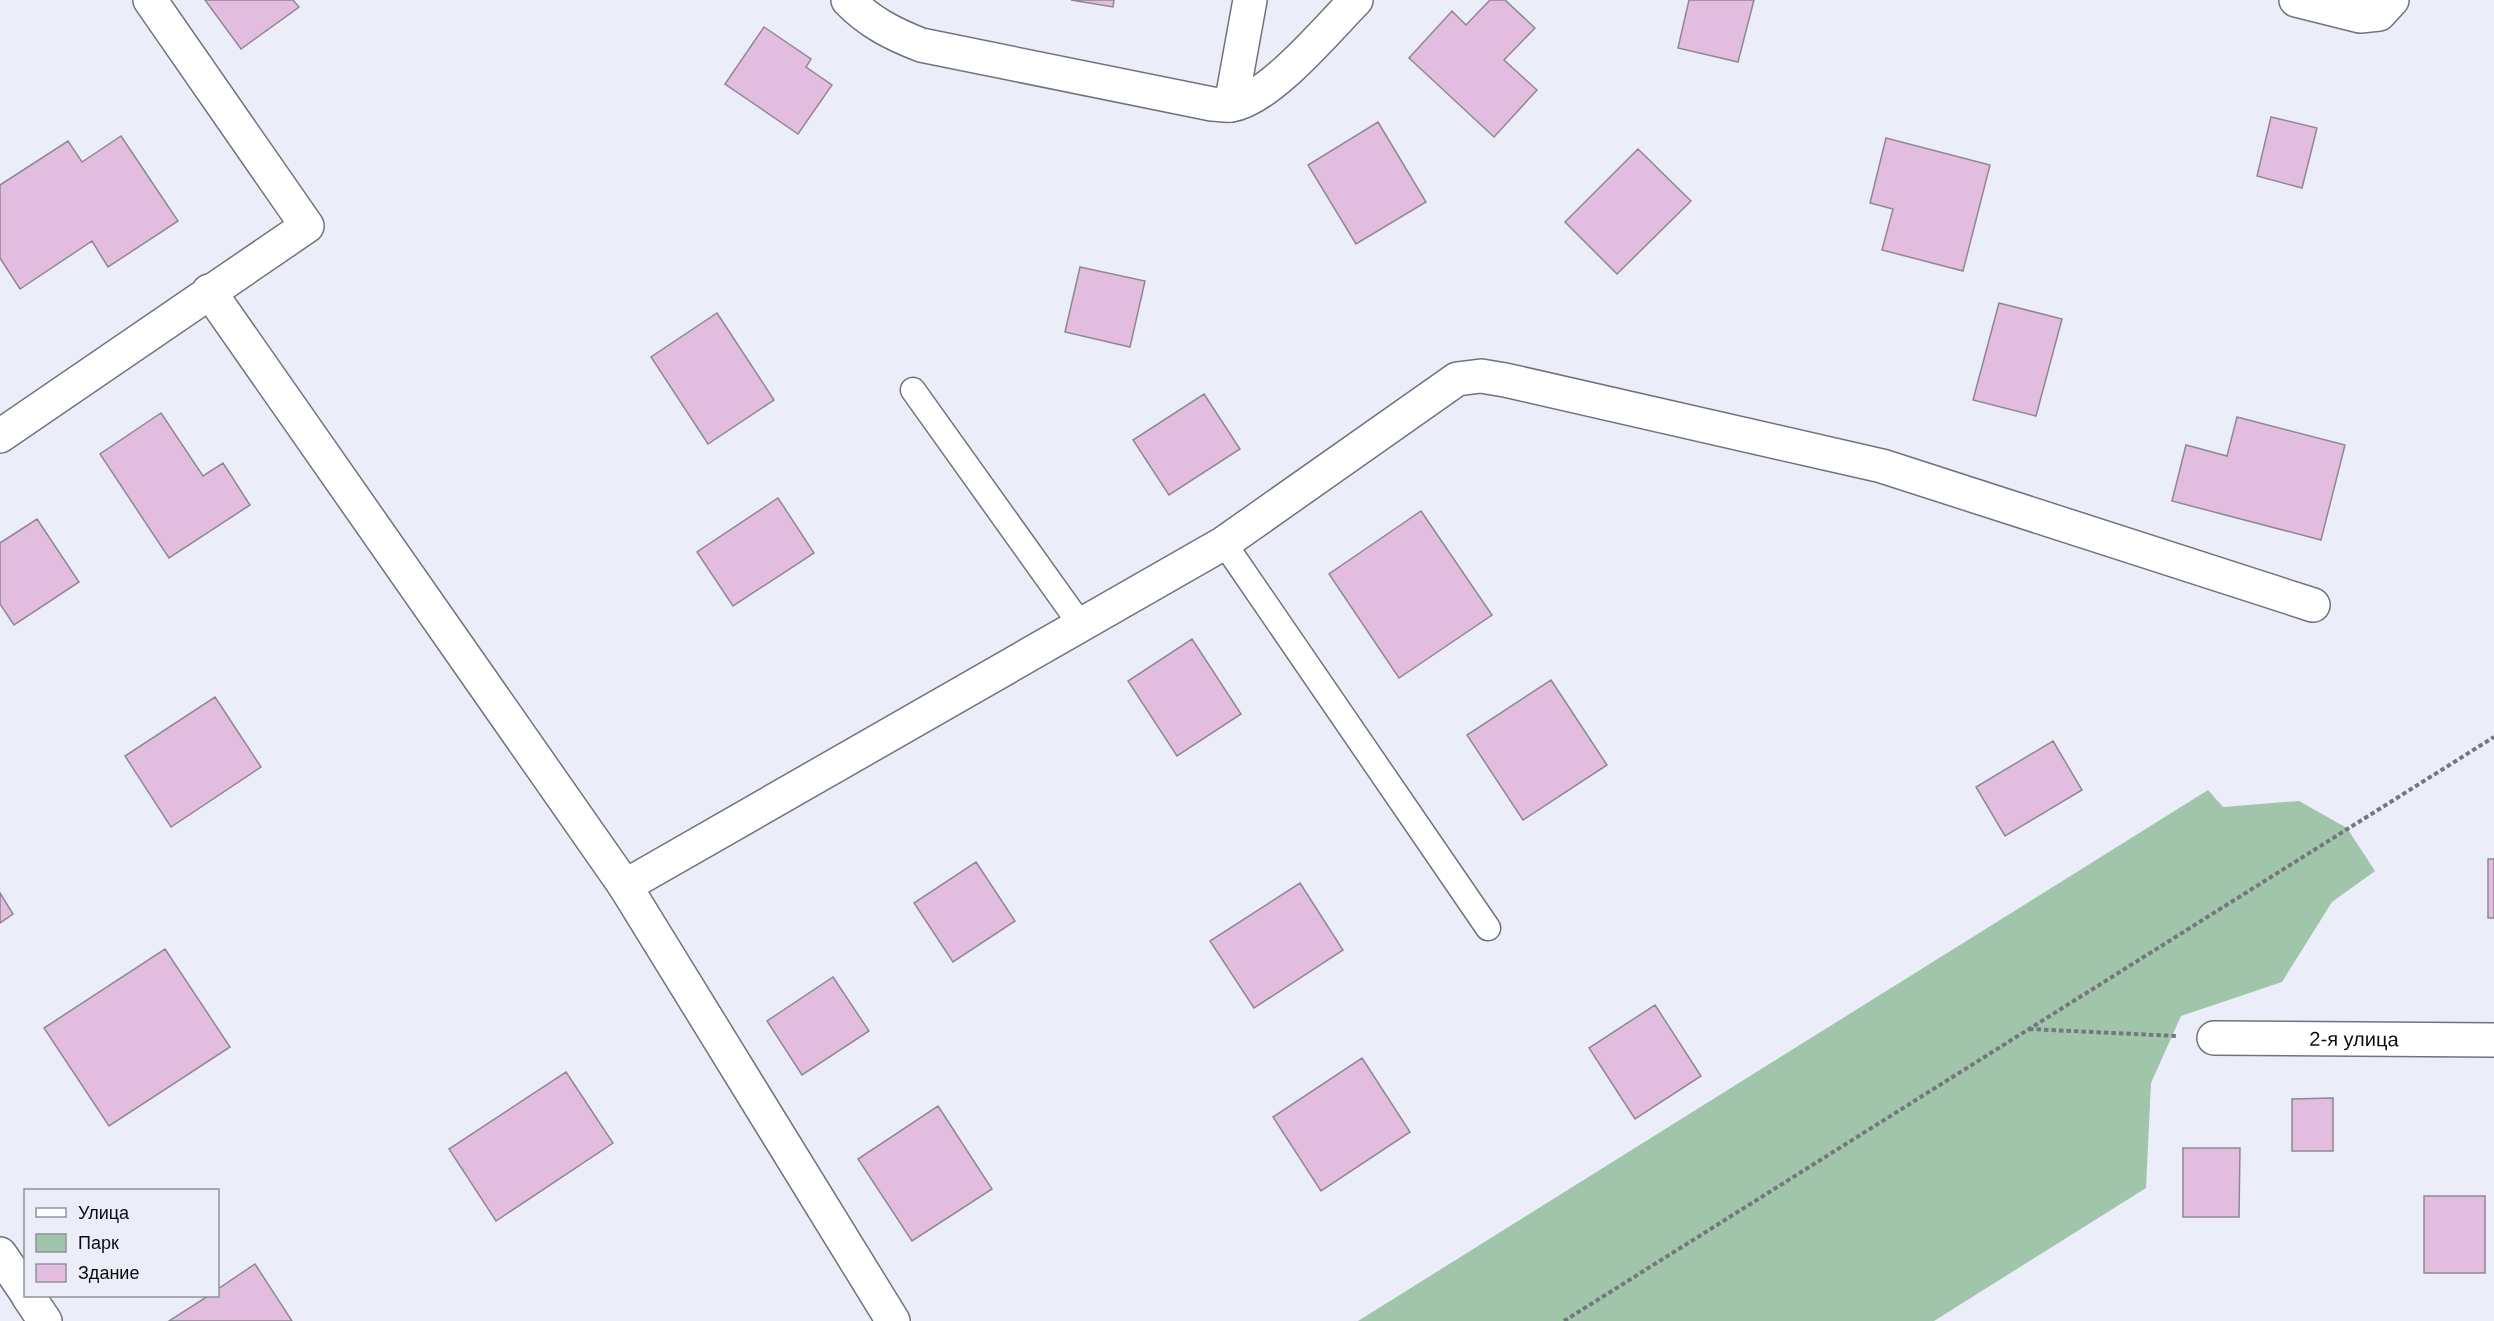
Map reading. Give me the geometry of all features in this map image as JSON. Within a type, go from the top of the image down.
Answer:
[{"type":"street","points":[[0,436],[307,226],[150,0]]},
{"type":"street","points":[[848,0],[860,13],[890,32],[921,45],[1212,104],[1232,105],[1252,97],[1277,80],[1356,0]]},
{"type":"street","points":[[1232,105],[1250,0]]},
{"type":"street","points":[[2296,0],[2360,16],[2379,14],[2392,0]]},
{"type":"street","points":[[209,291],[625,886],[893,1321]]},
{"type":"street","points":[[625,886],[1224,543],[1457,379],[1481,376],[1882,466],[2313,605]]},
{"type":"street","name":"2-я улица","points":[[2214,1038],[2494,1040]]},
{"type":"street","points":[[0,1254],[24,1290]]},
{"type":"street","points":[[29,1297],[45,1321]]},
{"type":"lane","points":[[913,390],[1082,625]]},
{"type":"lane","points":[[1224,543],[1488,928]]},
{"type":"path","points":[[1564,1321],[2494,737]]},
{"type":"path","points":[[2028,1029],[2214,1038]]},
{"type":"green space","points":[[2208,790],[2223,807],[2299,801],[2347,828],[2375,871],[2332,902],[2282,982],[2181,1016],[2151,1083],[2146,1188],[1934,1321],[1358,1321]]},
{"type":"building","points":[[205,0],[293,0],[299,7],[241,49]]},
{"type":"building","points":[[1071,0],[1114,0],[1113,7]]},
{"type":"building","points":[[1490,0],[1505,0],[1535,28],[1504,60],[1537,90],[1494,137],[1409,58],[1452,11],[1466,25]]},
{"type":"building","points":[[1689,0],[1754,0],[1738,62],[1678,48]]},
{"type":"building","points":[[764,27],[811,59],[806,67],[832,85],[798,134],[725,84]]},
{"type":"building","points":[[2271,117],[2317,128],[2302,188],[2257,176]]},
{"type":"building","points":[[1378,122],[1426,202],[1356,244],[1308,165]]},
{"type":"building","points":[[121,136],[178,221],[108,267],[92,241],[20,289],[0,258],[0,185],[68,141],[82,162]]},
{"type":"building","points":[[1886,138],[1990,165],[1963,271],[1882,250],[1893,209],[1870,203]]},
{"type":"building","points":[[1638,149],[1691,201],[1617,274],[1565,222]]},
{"type":"building","points":[[1080,267],[1145,281],[1130,347],[1065,332]]},
{"type":"building","points":[[1999,303],[2062,319],[2036,416],[1973,400]]},
{"type":"building","points":[[717,313],[774,400],[708,444],[651,357]]},
{"type":"building","points":[[1204,394],[1240,449],[1169,495],[1133,440]]},
{"type":"building","points":[[161,413],[203,476],[223,463],[250,505],[169,558],[100,454]]},
{"type":"building","points":[[2237,417],[2345,445],[2321,540],[2172,501],[2186,445],[2227,456]]},
{"type":"building","points":[[778,498],[814,553],[733,606],[697,552]]},
{"type":"building","points":[[1421,511],[1492,615],[1399,678],[1329,574]]},
{"type":"building","points":[[37,519],[79,582],[14,625],[0,604],[0,543]]},
{"type":"building","points":[[1192,639],[1241,714],[1177,756],[1128,681]]},
{"type":"building","points":[[1551,680],[1607,765],[1523,820],[1467,735]]},
{"type":"building","points":[[215,697],[261,767],[171,827],[125,756]]},
{"type":"building","points":[[2053,741],[2082,790],[2005,836],[1976,787]]},
{"type":"building","points":[[2488,859],[2494,859],[2494,918],[2488,918]]},
{"type":"building","points":[[976,862],[1015,921],[953,962],[914,903]]},
{"type":"building","points":[[1300,883],[1343,950],[1254,1008],[1210,941]]},
{"type":"building","points":[[0,893],[13,914],[0,923]]},
{"type":"building","points":[[165,949],[230,1047],[109,1126],[44,1028]]},
{"type":"building","points":[[833,977],[869,1031],[802,1075],[767,1021]]},
{"type":"building","points":[[1655,1005],[1701,1076],[1635,1119],[1589,1048]]},
{"type":"building","points":[[1362,1058],[1410,1132],[1321,1191],[1273,1117]]},
{"type":"building","points":[[566,1072],[613,1143],[496,1221],[449,1149]]},
{"type":"building","points":[[2333,1098],[2333,1151],[2292,1151],[2292,1099]]},
{"type":"building","points":[[938,1106],[992,1189],[912,1241],[858,1159]]},
{"type":"building","points":[[2183,1148],[2240,1148],[2239,1217],[2183,1217]]},
{"type":"building","points":[[2424,1196],[2485,1196],[2485,1273],[2424,1273]]},
{"type":"building","points":[[255,1264],[292,1321],[169,1321],[206,1297],[219,1297],[219,1288]]}]
